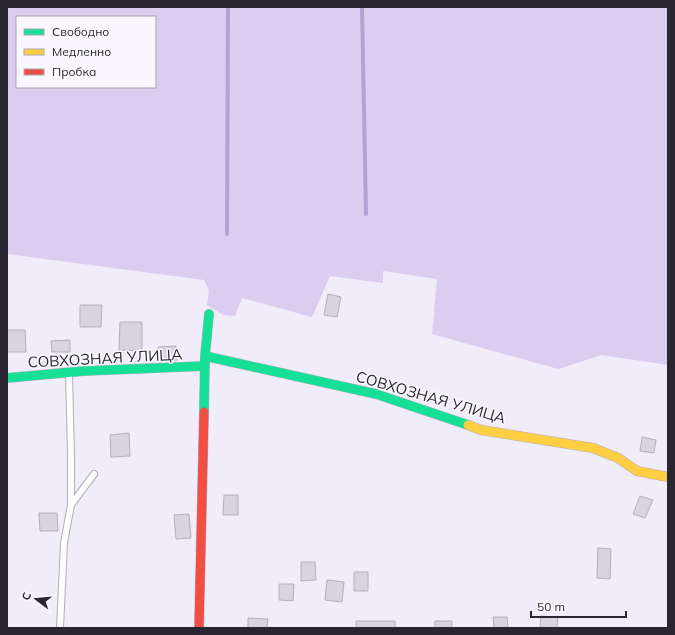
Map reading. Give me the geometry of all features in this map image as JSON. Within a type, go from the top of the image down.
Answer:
[{"type":"street","points":[[200,628],[205,356],[209,314]]},
{"type":"street","name":"СОВХОЗНАЯ УЛИЦА","points":[[205,356],[376,394],[447,417],[481,430],[593,448],[618,458],[637,471],[668,477]]},
{"type":"street","name":"СОВХОЗНАЯ УЛИЦА","points":[[7,378],[69,372],[205,366]]},
{"type":"lane","points":[[60,628],[64,543],[71,505],[69,372]]},
{"type":"lane","points":[[71,505],[94,474]]},
{"type":"shaded area","points":[[7,7],[668,7],[668,365],[602,355],[558,369],[432,334],[437,279],[383,271],[383,283],[330,276],[312,317],[242,298],[235,316],[223,315],[207,305],[209,290],[204,280],[7,254]]},
{"type":"building","points":[[328,294],[341,297],[337,317],[324,315]]},
{"type":"building","points":[[80,305],[102,305],[101,327],[80,327]]},
{"type":"building","points":[[120,322],[142,322],[142,351],[119,350]]},
{"type":"building","points":[[7,330],[25,330],[26,352],[7,352]]},
{"type":"building","points":[[70,340],[70,352],[52,352],[51,341]]},
{"type":"building","points":[[176,346],[177,360],[158,362],[158,347]]},
{"type":"building","points":[[129,433],[130,456],[111,457],[110,435]]},
{"type":"building","points":[[642,437],[656,440],[654,453],[640,451]]},
{"type":"building","points":[[224,495],[238,495],[238,515],[223,515]]},
{"type":"building","points":[[640,496],[653,500],[645,518],[633,514]]},
{"type":"building","points":[[39,513],[57,513],[58,531],[40,531]]},
{"type":"building","points":[[189,514],[191,538],[176,539],[174,515]]},
{"type":"building","points":[[598,548],[611,549],[610,579],[597,578]]},
{"type":"building","points":[[301,562],[315,562],[316,580],[301,581]]},
{"type":"building","points":[[354,572],[368,572],[368,591],[354,591]]},
{"type":"building","points":[[327,580],[344,582],[342,602],[325,600]]},
{"type":"building","points":[[279,584],[294,584],[293,601],[279,600]]},
{"type":"building","points":[[541,616],[558,617],[557,628],[540,628]]},
{"type":"building","points":[[493,617],[507,617],[508,628],[494,628]]},
{"type":"building","points":[[248,618],[268,619],[267,628],[248,628]]},
{"type":"building","points":[[356,621],[395,621],[395,628],[356,628]]},
{"type":"building","points":[[435,621],[452,621],[452,628],[435,628]]},
{"type":"waterway","points":[[227,234],[228,7]]},
{"type":"waterway","points":[[362,7],[366,214]]},
{"type":"traffic: fast","points":[[204,412],[205,356],[209,314]]},
{"type":"traffic: fast","points":[[205,356],[376,394],[468,425]]},
{"type":"traffic: fast","points":[[7,378],[84,371],[205,366]]},
{"type":"traffic: slow","points":[[468,425],[481,430],[593,448],[618,458],[637,471],[668,477]]},
{"type":"traffic: jam","points":[[199,628],[204,412]]}]
